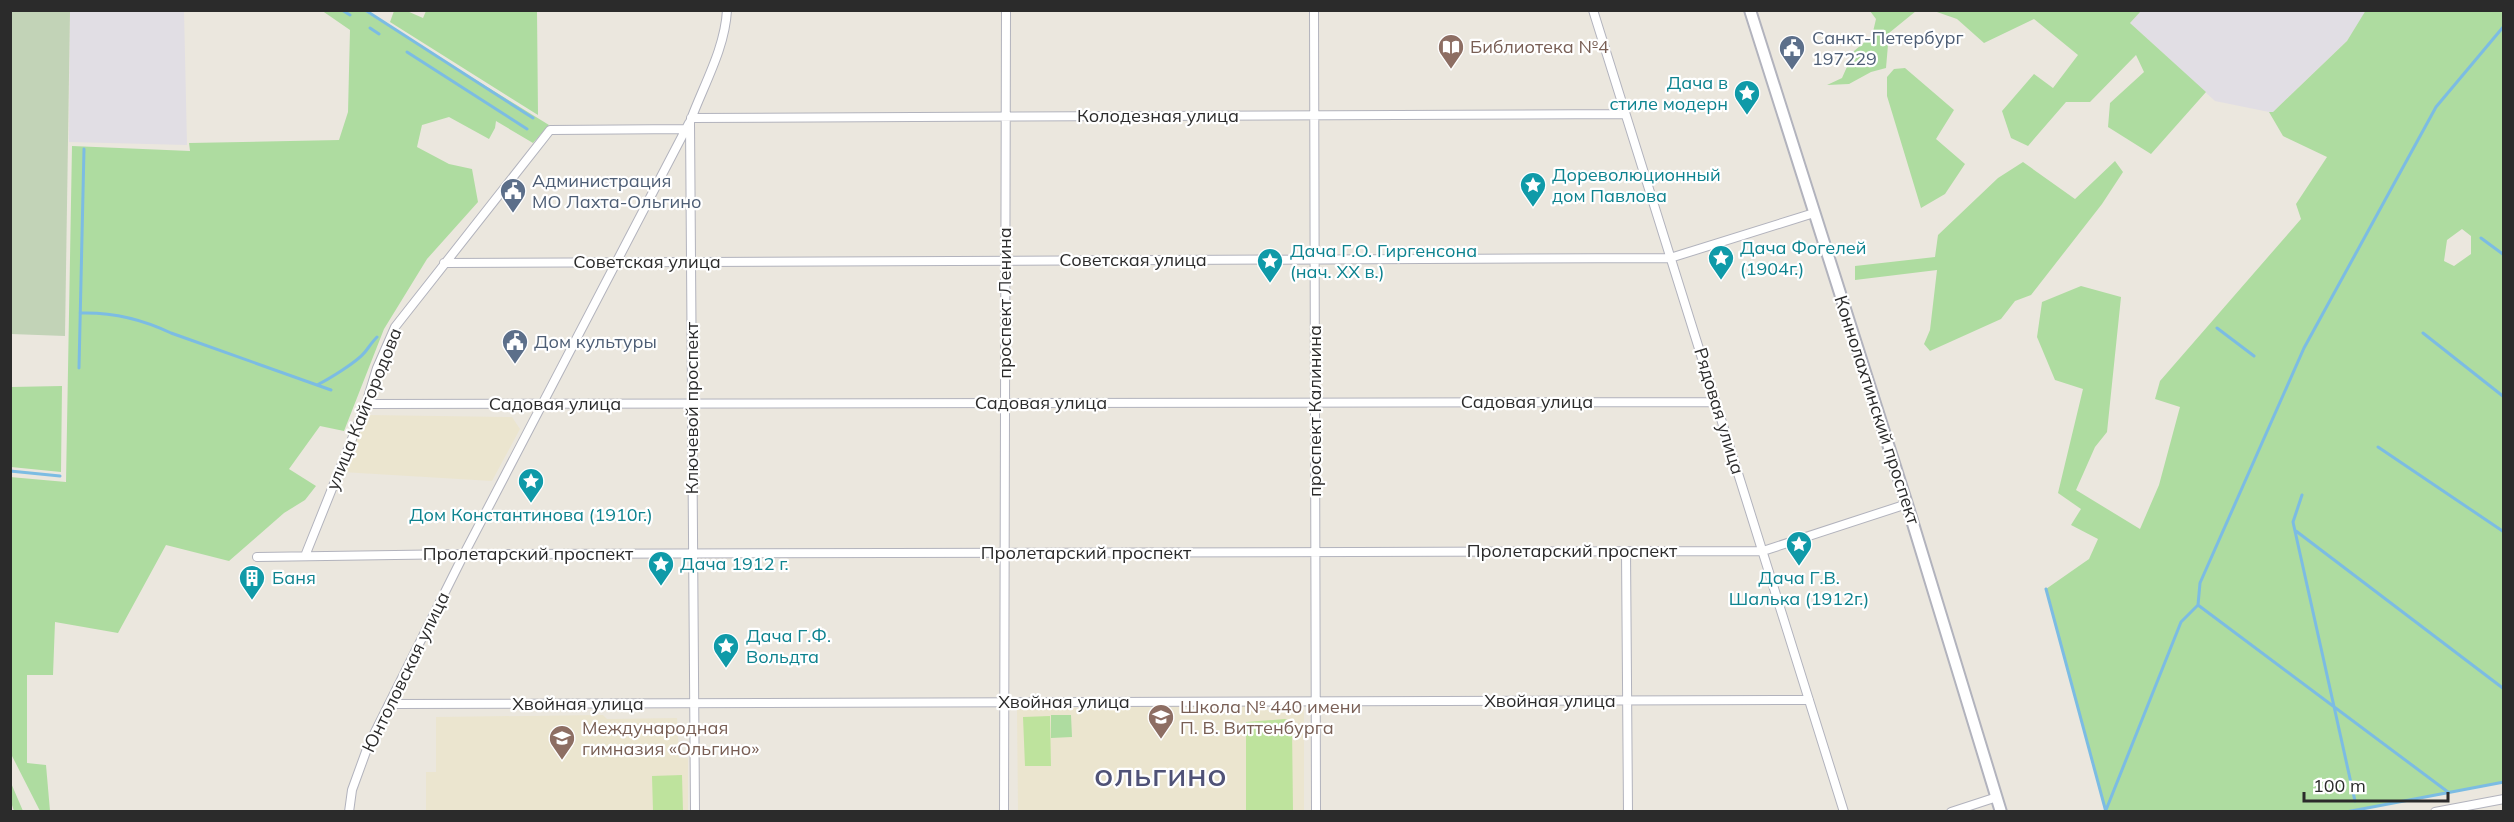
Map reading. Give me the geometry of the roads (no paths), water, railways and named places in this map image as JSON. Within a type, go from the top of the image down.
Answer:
[{"type":"main road","name":"Коннолахтинский проспект","points":[[1750,10],[1908,504],[2001,812]]},
{"type":"street","name":"Ключевой проспект","points":[[695,812],[689,124],[717,56],[726,24],[727,10]]},
{"type":"street","name":"проспект Ленина","points":[[1004,812],[1006,10]]},
{"type":"street","name":"проспект Калинина","points":[[1314,10],[1316,812]]},
{"type":"street","name":"Рядовая улица","points":[[1593,10],[1844,812]]},
{"type":"street","name":"Колодезная улица","points":[[550,130],[689,124],[1005,117],[1625,114]]},
{"type":"street","name":"Юнтоловская улица","points":[[349,812],[352,789],[368,746],[464,554],[689,124]]},
{"type":"street","name":"улица Кайгородова","points":[[305,556],[394,327],[495,203],[550,130]]},
{"type":"street","name":"Советская улица","points":[[444,263],[1670,258],[1814,213]]},
{"type":"street","name":"Садовая улица","points":[[366,404],[1716,402]]},
{"type":"street","name":"Пролетарский проспект","points":[[257,557],[464,554],[1762,551],[1908,504]]},
{"type":"street","points":[[1626,551],[1628,812]]},
{"type":"street","name":"Хвойная улица","points":[[390,704],[1809,700]]},
{"type":"street","points":[[1951,812],[1996,797]]},
{"type":"street","points":[[2435,812],[2504,799]]},
{"type":"waterway","points":[[342,10],[350,15]]},
{"type":"waterway","points":[[365,10],[533,118]]},
{"type":"waterway","points":[[2448,792],[2198,605],[2200,583],[2304,348],[2436,107],[2504,26]]},
{"type":"waterway","points":[[370,28],[379,34]]},
{"type":"waterway","points":[[407,52],[527,129]]},
{"type":"waterway","points":[[79,368],[84,149]]},
{"type":"waterway","points":[[2481,238],[2504,255]]},
{"type":"waterway","points":[[80,313],[115,315],[138,320],[331,390]]},
{"type":"waterway","points":[[2217,328],[2254,356]]},
{"type":"waterway","points":[[2423,333],[2504,397]]},
{"type":"waterway","points":[[317,385],[356,361],[377,337]]},
{"type":"waterway","points":[[2378,447],[2504,532]]},
{"type":"waterway","points":[[10,471],[60,476]]},
{"type":"waterway","points":[[2302,495],[2293,522],[2355,801]]},
{"type":"waterway","points":[[2296,531],[2504,689]]},
{"type":"waterway","points":[[2046,589],[2106,812]]},
{"type":"waterway","points":[[2106,810],[2181,622],[2198,605]]},
{"type":"waterway","points":[[2346,812],[2504,782]]},
{"type":"place","name":"Библиотека №4","points":[[1451,70]]},
{"type":"place","name":"Санкт-Петербург 197229","points":[[1792,71]]},
{"type":"place","name":"Дача в стиле модерн","points":[[1747,116]]},
{"type":"place","name":"Дореволюционный дом Павлова","points":[[1533,208]]},
{"type":"place","name":"Администрация МО Лахта-Ольгино","points":[[513,214]]},
{"type":"place","name":"Дача Фогелей (1904г.)","points":[[1721,281]]},
{"type":"place","name":"Дача Г.О. Гиргенсона (нач. XX в.)","points":[[1270,284]]},
{"type":"place","name":"Дом культуры","points":[[515,365]]},
{"type":"place","name":"Дом Константинова (1910г.)","points":[[531,504]]},
{"type":"place","name":"Дача Г.В. Шалька (1912г.)","points":[[1799,567]]},
{"type":"place","name":"Дача 1912 г.","points":[[661,587]]},
{"type":"place","name":"Баня","points":[[252,601]]},
{"type":"place","name":"Дача Г.Ф. Вольдта","points":[[726,669]]},
{"type":"place","name":"Школа № 440 имени П. В. Виттенбурга","points":[[1161,740]]},
{"type":"place","name":"Международная гимназия «Ольгино»","points":[[562,761]]},
{"type":"district","name":"ОЛЬГИНО","points":[[1161,778]]}]
